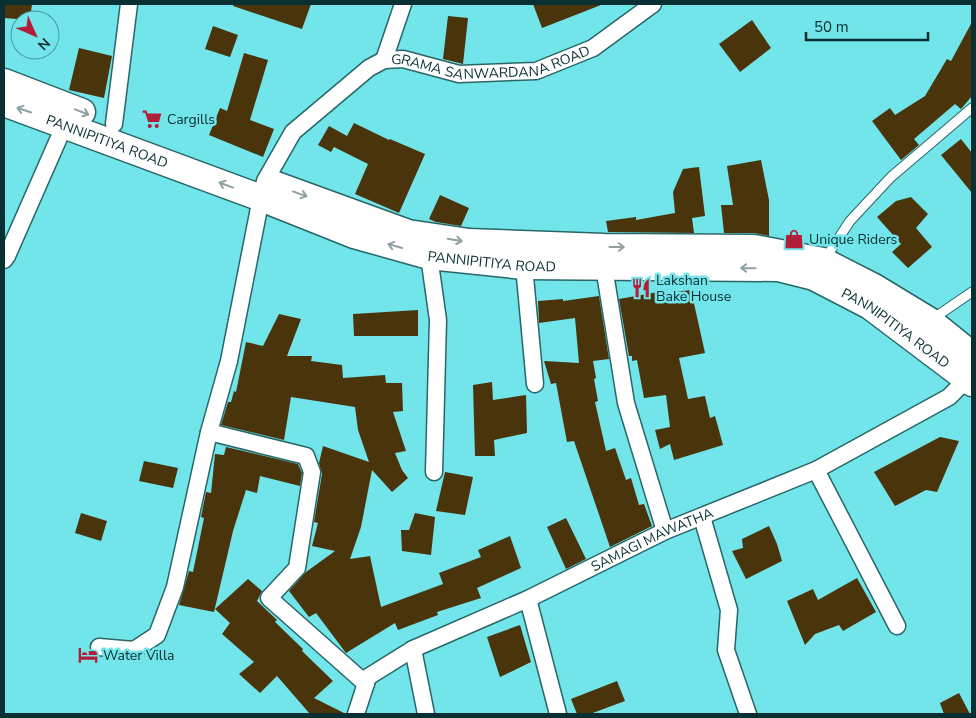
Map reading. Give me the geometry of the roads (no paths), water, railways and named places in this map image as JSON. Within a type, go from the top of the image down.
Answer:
[{"type":"main road","name":"PANNIPITIYA ROAD","points":[[4,82],[114,124],[263,190],[354,235],[429,256],[524,266],[778,268],[814,277],[870,306],[969,382]]},
{"type":"main road","name":"PANNIPITIYA ROAD","points":[[4,103],[263,190],[408,233],[469,242],[604,247],[754,248],[823,261],[874,287],[930,321],[972,354]]},
{"type":"street","points":[[114,124],[130,4]]},
{"type":"street","points":[[384,60],[403,4]]},
{"type":"street","name":"GRAMA SANWARDANA ROAD","points":[[99,647],[134,650],[157,635],[175,587],[209,432],[229,361],[263,190],[293,132],[369,68],[384,60],[403,59],[459,74],[536,71],[593,48],[652,4]]},
{"type":"street","points":[[4,260],[65,124]]},
{"type":"street","points":[[429,256],[438,320],[434,472]]},
{"type":"street","points":[[524,266],[535,384]]},
{"type":"street","points":[[604,266],[626,403],[665,531]]},
{"type":"street","name":"SAMAGI MAWATHA","points":[[356,714],[368,677],[413,649],[528,600],[665,531],[816,470],[949,397],[969,382]]},
{"type":"street","points":[[209,432],[306,456],[312,472],[298,568],[269,598],[366,684]]},
{"type":"street","points":[[816,470],[897,626]]},
{"type":"street","points":[[702,517],[729,610],[726,650],[748,714]]},
{"type":"street","points":[[528,600],[558,714]]},
{"type":"street","points":[[413,649],[426,714]]},
{"type":"lane","points":[[823,261],[850,221],[891,177],[972,108]]},
{"type":"lane","points":[[930,321],[972,292]]},
{"type":"place","name":"Cargills","points":[[152,119]]},
{"type":"place","name":"Unique Riders","points":[[794,239]]},
{"type":"place","name":"Lakshan Bake House","points":[[641,288]]},
{"type":"place","name":"Water Villa","points":[[88,655]]}]
